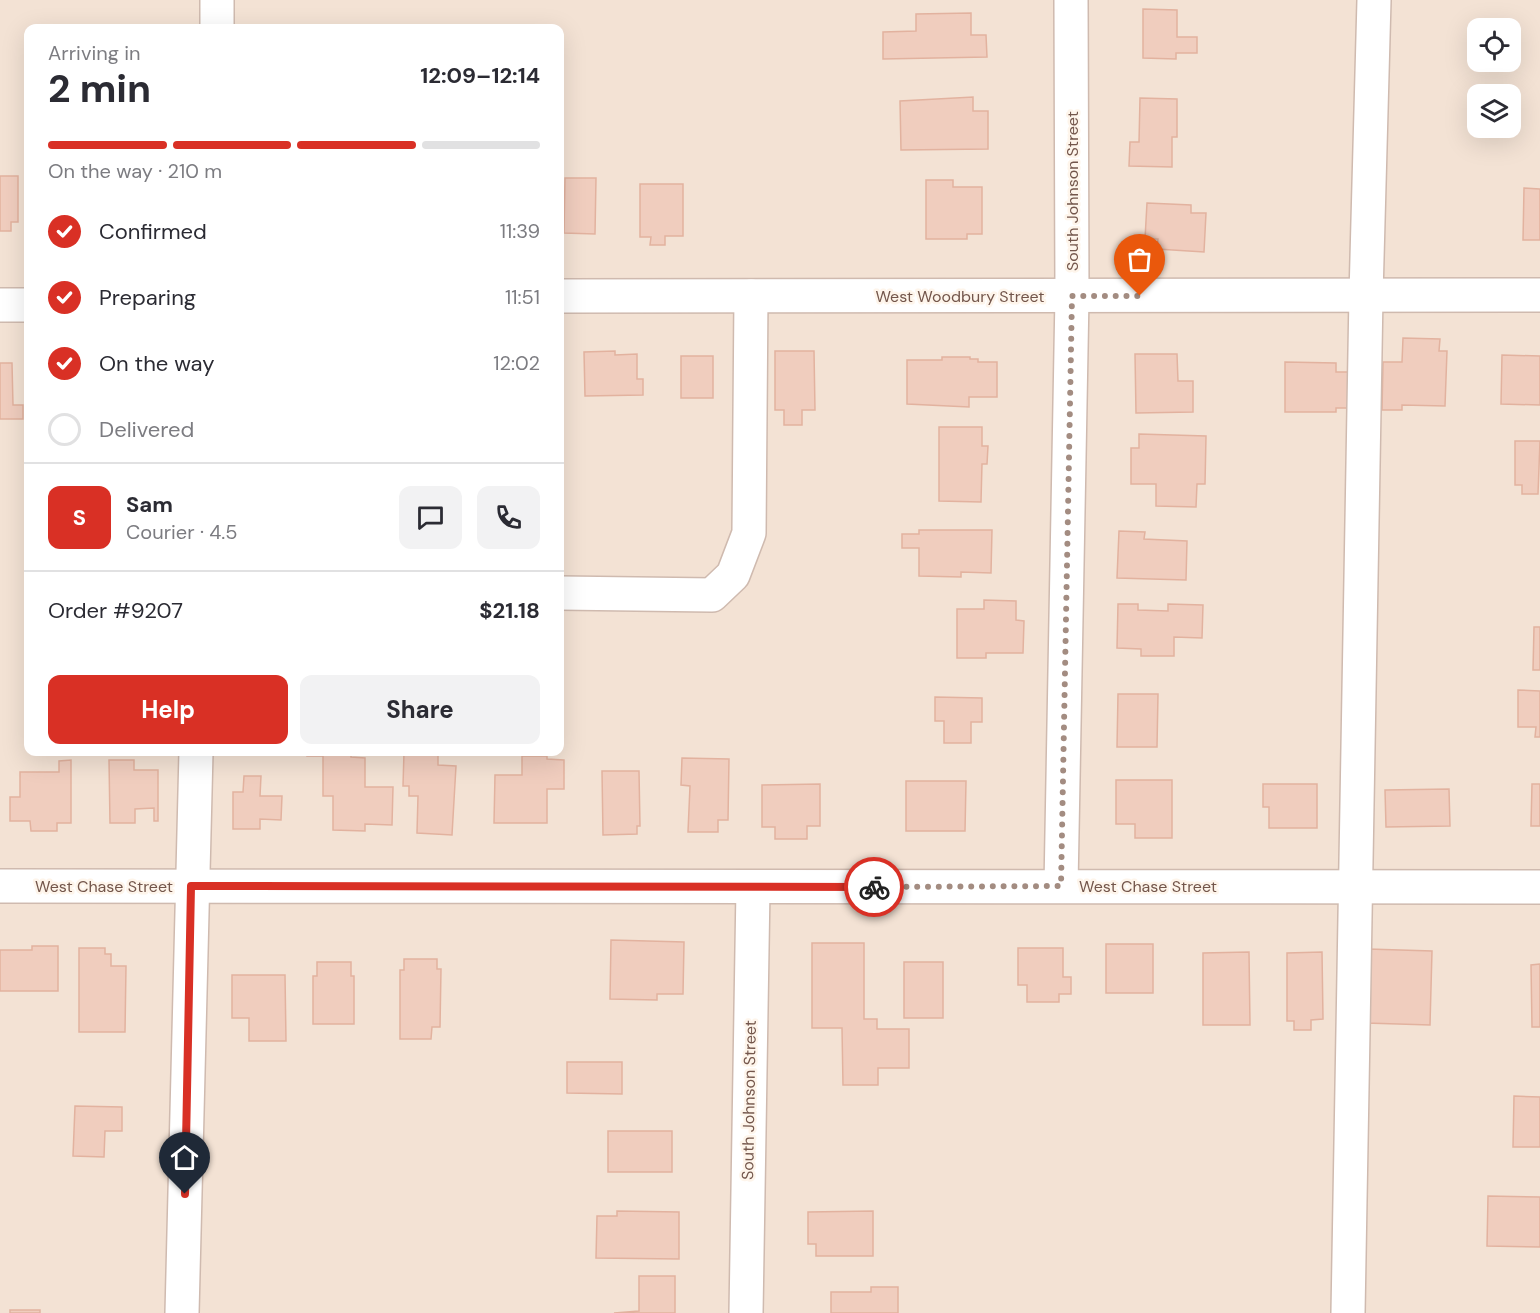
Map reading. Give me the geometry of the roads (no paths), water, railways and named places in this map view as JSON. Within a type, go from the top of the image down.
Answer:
[{"type":"street","points":[[217,0],[217,24]]},
{"type":"street","name":"South Johnson Street","points":[[1061,886],[1072,296],[1071,0]]},
{"type":"street","points":[[1348,1313],[1366,295],[1374,0]]},
{"type":"street","name":"West Woodbury Street","points":[[564,296],[1540,295]]},
{"type":"street","points":[[564,593],[712,595],[733,575],[749,532],[751,296]]},
{"type":"street","points":[[0,305],[24,305]]},
{"type":"street","points":[[182,1313],[196,756]]},
{"type":"street","name":"West Chase Street","points":[[0,886],[1540,887]]},
{"type":"street","name":"South Johnson Street","points":[[746,1313],[753,888]]}]
